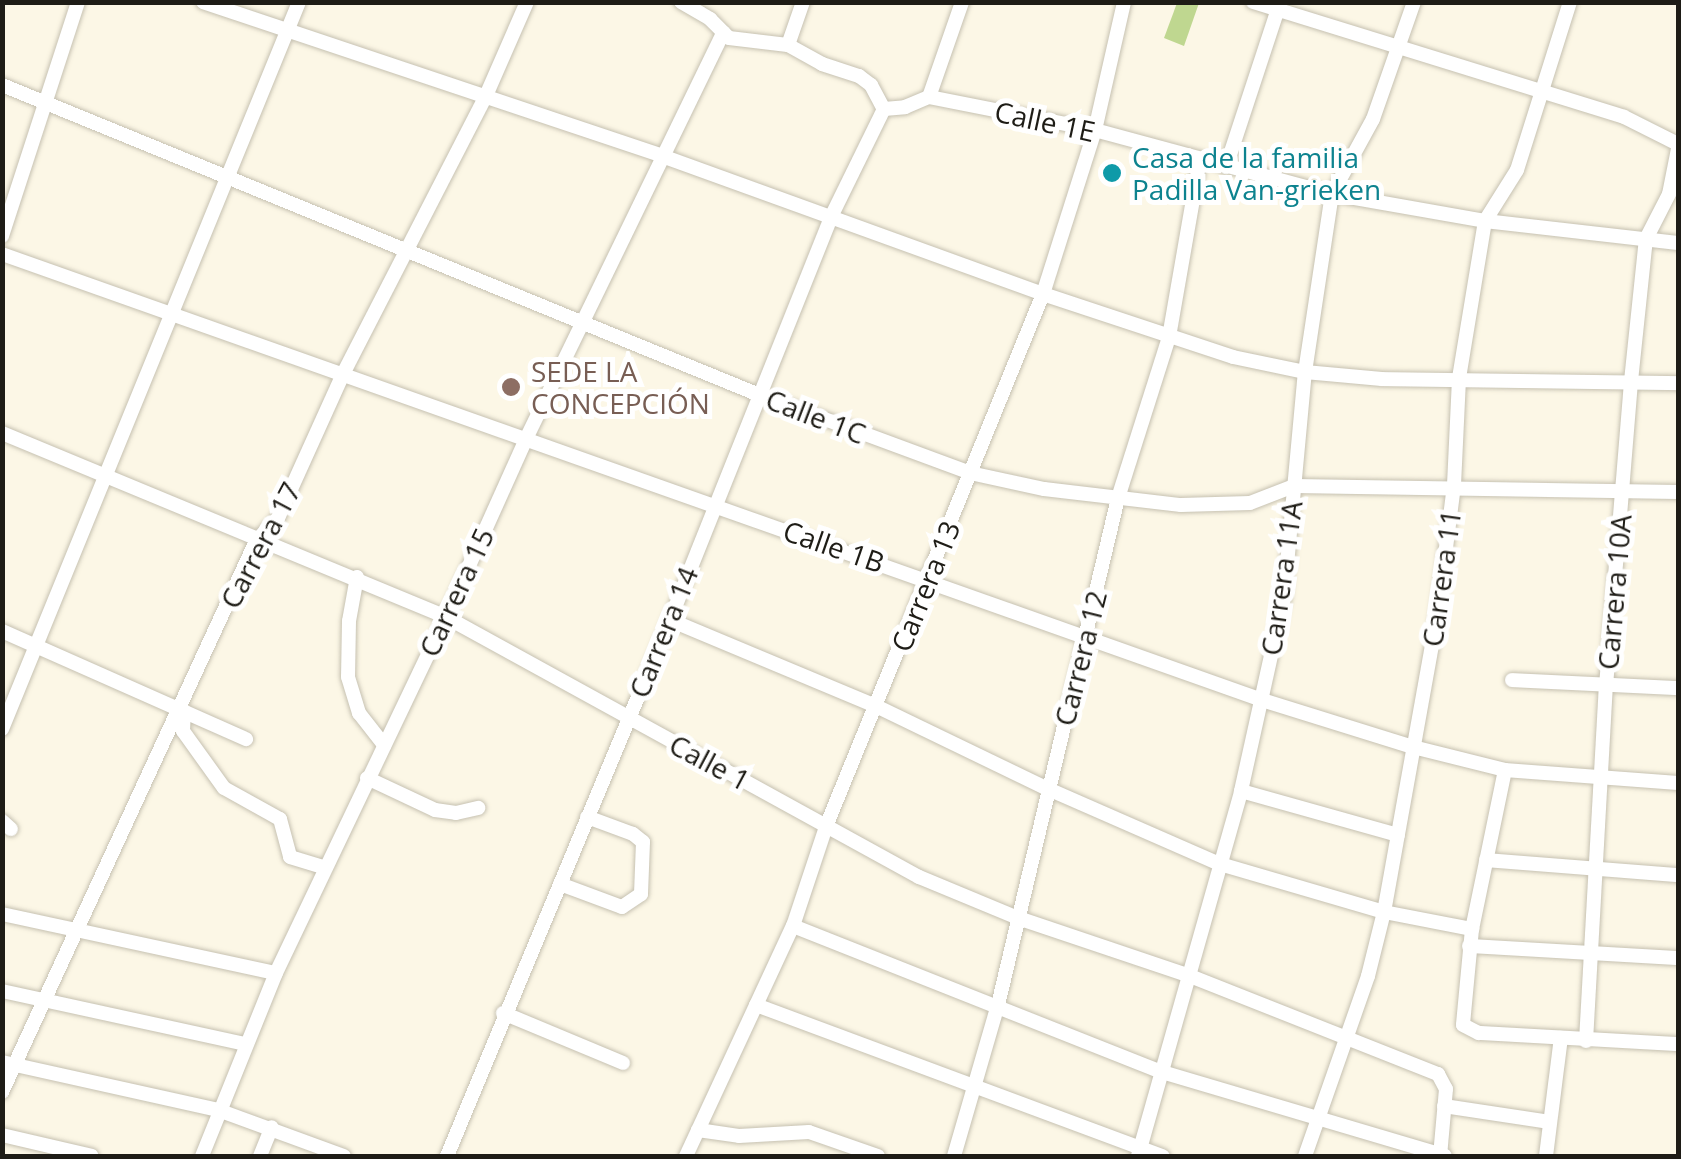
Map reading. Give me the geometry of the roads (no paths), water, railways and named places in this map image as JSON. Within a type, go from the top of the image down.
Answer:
[{"type":"street","points":[[2,236],[49,103],[78,2]]},
{"type":"street","points":[[203,2],[662,156],[1169,337],[1305,372],[1382,379],[1678,383]]},
{"type":"street","points":[[4,721],[299,2]]},
{"type":"street","name":"Carrera 17","points":[[2,1092],[9,1063],[80,932],[183,710],[256,540],[278,518],[343,374],[485,98],[527,2]]},
{"type":"street","points":[[681,2],[740,41],[788,45],[822,64],[866,80],[884,109]]},
{"type":"street","points":[[788,45],[803,2]]},
{"type":"street","points":[[929,97],[962,2]]},
{"type":"street","name":"Carrera 13","points":[[686,1156],[793,926],[827,824],[1043,294],[1095,130],[1124,2]]},
{"type":"street","points":[[1252,2],[1279,7],[1624,117],[1678,147]]},
{"type":"street","name":"Carrera 11A","points":[[1139,1152],[1241,791],[1284,597],[1305,372],[1332,194],[1363,140],[1414,2]]},
{"type":"street","name":"Carrera 11","points":[[1305,1156],[1384,912],[1454,485],[1459,378],[1485,221],[1517,170],[1570,2]]},
{"type":"street","points":[[1226,167],[1279,7]]},
{"type":"street","name":"Carrera 15","points":[[202,1156],[276,973],[446,617],[524,441],[723,33]]},
{"type":"street","name":"Calle 1C","points":[[2,85],[757,394],[970,473],[1118,498],[1236,505],[1294,486],[1454,485],[1678,492]]},
{"type":"street","name":"Calle 1E","points":[[884,109],[905,108],[929,97],[1095,130],[1332,194],[1485,221],[1678,244]]},
{"type":"street","name":"Carrera 14","points":[[447,1156],[489,1060],[503,1013],[670,620],[757,394],[832,215],[884,109]]},
{"type":"street","name":"Carrera 10A","points":[[1586,1041],[1606,686],[1631,381],[1646,239],[1669,194],[1678,147]]},
{"type":"street","name":"Carrera 12","points":[[954,1156],[998,1005],[1118,498],[1169,337],[1200,159]]},
{"type":"street","name":"Calle 1B","points":[[2,254],[1262,700],[1414,747],[1506,770],[1678,783]]},
{"type":"street","name":"Calle 1","points":[[2,434],[256,540],[357,577],[446,617],[919,877],[1018,918],[1190,976],[1426,1069],[1444,1080],[1444,1106]]},
{"type":"street","points":[[357,577],[349,622],[348,677],[359,713],[384,744]]},
{"type":"street","points":[[670,620],[876,706],[1048,789],[1220,864],[1384,912],[1472,929]]},
{"type":"street","points":[[2,631],[246,739]]},
{"type":"street","points":[[1512,680],[1678,688]]},
{"type":"street","points":[[183,710],[184,732],[224,788],[280,819],[290,857],[325,868]]},
{"type":"street","points":[[1506,770],[1469,946],[1463,1025],[1479,1033],[1678,1044]]},
{"type":"street","points":[[367,778],[435,810],[456,814],[478,808]]},
{"type":"street","points":[[1241,791],[1398,835]]},
{"type":"street","points":[[560,884],[622,906],[641,894],[643,842],[587,817]]},
{"type":"street","points":[[1486,860],[1678,874]]},
{"type":"street","points":[[2,914],[276,973]]},
{"type":"street","points":[[793,926],[1162,1072],[1317,1115],[1441,1156],[1444,1106],[1550,1122]]},
{"type":"street","points":[[1469,946],[1678,958]]},
{"type":"street","points":[[2,992],[246,1044]]},
{"type":"street","points":[[756,1006],[976,1085],[1139,1152],[1163,1156]]},
{"type":"street","points":[[503,1013],[624,1063]]},
{"type":"street","points":[[1546,1156],[1561,1038]]},
{"type":"street","points":[[9,1063],[218,1110],[272,1126],[344,1156]]},
{"type":"street","points":[[260,1156],[272,1126]]},
{"type":"street","points":[[698,1130],[739,1136],[809,1132],[878,1156]]},
{"type":"street","points":[[2,1135],[92,1156]]},
{"type":"place","name":"Casa de la familia Padilla Van-grieken","points":[[1112,173]]},
{"type":"place","name":"SEDE LA CONCEPCIÓN","points":[[511,387]]}]
